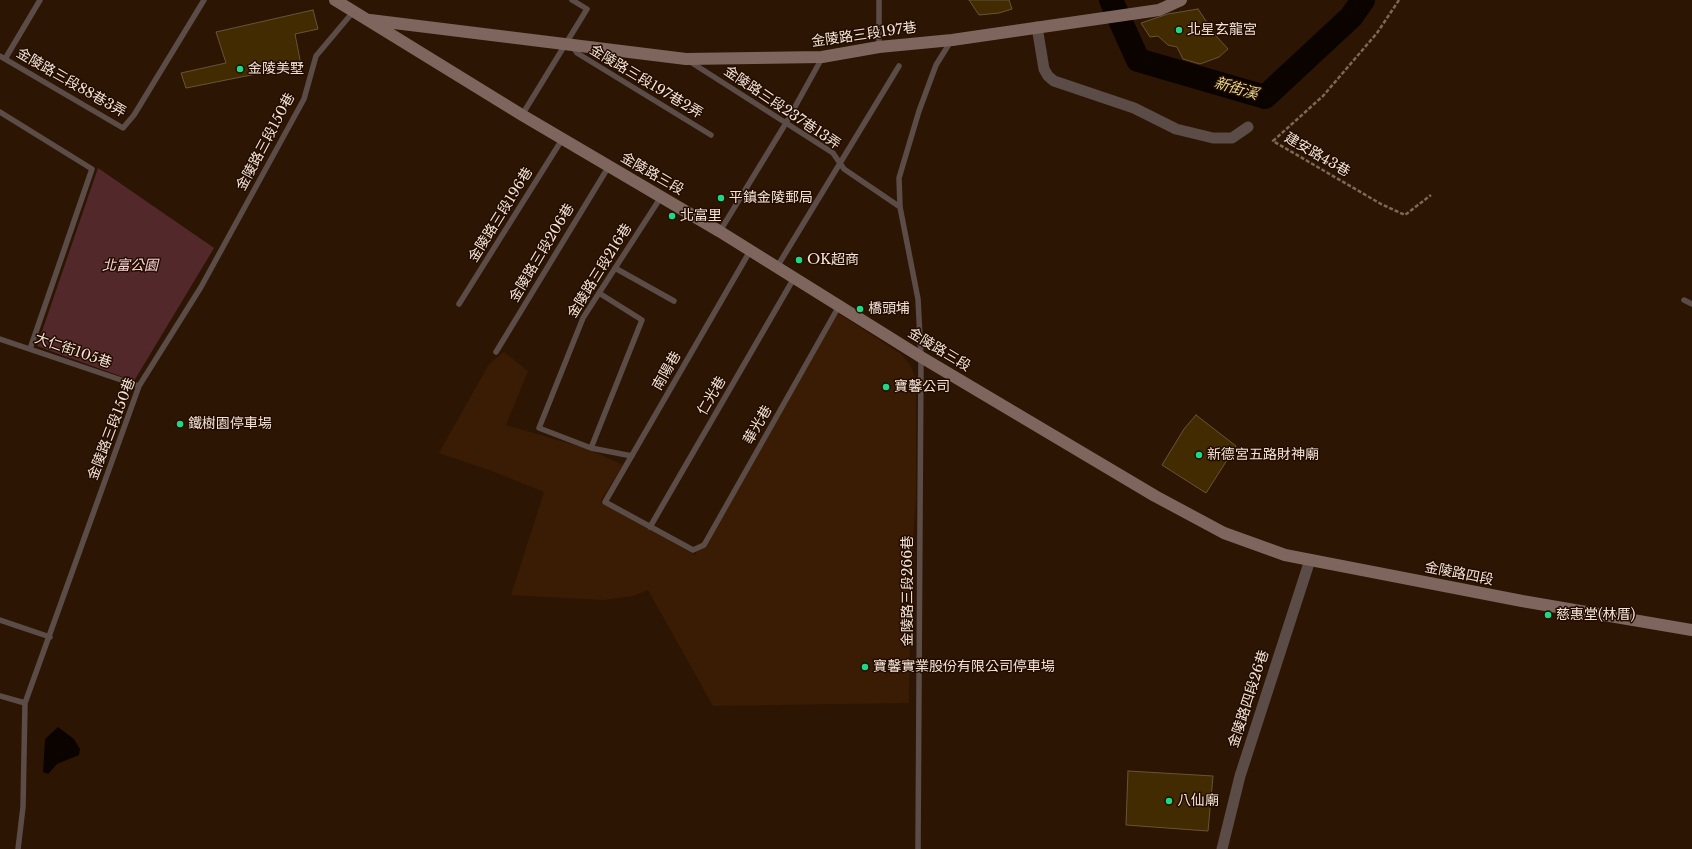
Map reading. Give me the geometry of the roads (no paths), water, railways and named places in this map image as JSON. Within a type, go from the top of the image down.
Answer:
[{"type":"main road","name":"金陵路三段","points":[[335,0],[522,115],[719,231],[921,357],[1155,496],[1224,533]]},
{"type":"main road","name":"金陵路三段197巷","points":[[364,19],[686,59],[822,58],[879,47],[952,40],[1159,10],[1180,0]]},
{"type":"main road","name":"金陵路四段","points":[[1224,533],[1285,555],[1522,601],[1692,630]]},
{"type":"street","points":[[1037,27],[1044,69],[1048,76],[1054,81],[1134,108],[1176,129],[1214,138],[1232,138],[1248,127]]},
{"type":"street","name":"金陵路四段26巷","points":[[1222,849],[1240,776],[1310,560]]},
{"type":"lane","points":[[2,58],[40,0]]},
{"type":"lane","name":"金陵路三段88巷3弄","points":[[2,58],[123,128],[134,115],[204,0]]},
{"type":"lane","points":[[522,115],[569,44],[587,9],[572,0]]},
{"type":"lane","points":[[879,0],[879,47]]},
{"type":"lane","name":"金陵路三段150巷","points":[[18,849],[23,807],[25,703],[50,638],[139,386],[201,287],[304,99],[316,56],[353,12]]},
{"type":"lane","name":"金陵路三段266巷","points":[[918,849],[921,357],[918,299],[900,207],[899,178],[917,119],[936,65],[952,40]]},
{"type":"lane","name":"金陵路三段197巷2弄","points":[[569,44],[577,53],[711,135]]},
{"type":"lane","points":[[719,231],[786,123],[822,58]]},
{"type":"lane","name":"金陵路三段237巷13弄","points":[[686,59],[834,153],[844,169],[900,207]]},
{"type":"lane","points":[[778,267],[899,66]]},
{"type":"lane","points":[[0,112],[92,169],[30,349]]},
{"type":"lane","name":"金陵路三段196巷","points":[[459,304],[563,138]]},
{"type":"lane","name":"金陵路三段206巷","points":[[496,352],[609,166]]},
{"type":"lane","name":"金陵路三段216巷","points":[[591,448],[539,428],[583,318],[661,196]]},
{"type":"lane","name":"南陽巷","points":[[650,527],[605,502],[750,251]]},
{"type":"lane","points":[[615,268],[674,301]]},
{"type":"lane","name":"仁光巷","points":[[650,527],[794,278]]},
{"type":"lane","points":[[598,293],[642,320],[591,448],[632,456]]},
{"type":"lane","points":[[1684,300],[1692,304]]},
{"type":"lane","name":"華光巷","points":[[650,527],[693,550],[704,545],[839,306]]},
{"type":"lane","name":"大仁街105巷","points":[[0,339],[139,386]]},
{"type":"lane","points":[[0,620],[50,638]]},
{"type":"lane","points":[[0,696],[25,703]]},
{"type":"waterway","name":"新街溪","points":[[1111,0],[1138,60],[1265,97],[1351,17],[1363,0]]},
{"type":"place","name":"北星玄龍宮","points":[[1179,30]]},
{"type":"place","name":"金陵美墅","points":[[240,69]]},
{"type":"place","name":"平鎮金陵郵局","points":[[721,198]]},
{"type":"place","name":"北富里","points":[[672,216]]},
{"type":"place","name":"OK超商","points":[[799,260]]},
{"type":"place","name":"橋頭埔","points":[[860,309]]},
{"type":"place","name":"寶馨公司","points":[[886,387]]},
{"type":"place","name":"鐵樹園停車場","points":[[180,424]]},
{"type":"place","name":"新德宮五路財神廟","points":[[1199,455]]},
{"type":"place","name":"慈惠堂(林厝)","points":[[1548,615]]},
{"type":"place","name":"寶馨實業股份有限公司停車場","points":[[865,667]]},
{"type":"place","name":"八仙廟","points":[[1169,801]]},
{"type":"park label","name":"北富公園","points":[[130,266]]}]
